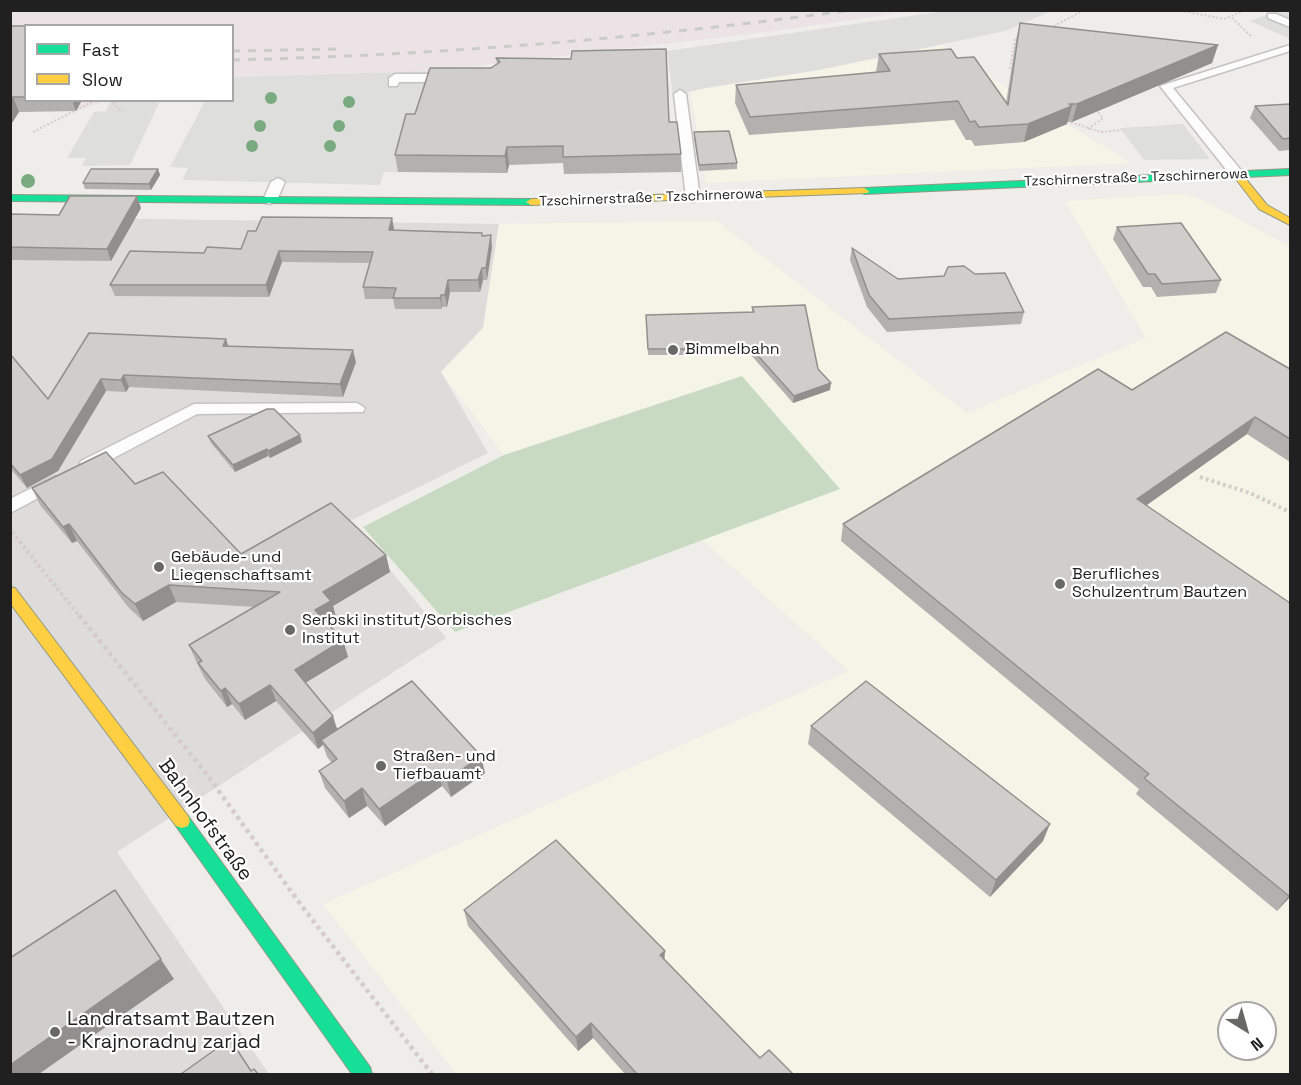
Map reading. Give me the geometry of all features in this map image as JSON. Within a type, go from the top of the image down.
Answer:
[{"type":"street","name":"Tzschirnerstraße - Tzschirnerowa","points":[[10,198],[520,202],[693,198],[1290,172]]},
{"type":"street","points":[[1237,174],[1263,207],[1290,222]]},
{"type":"street","name":"Bahnhofstraße","points":[[10,592],[178,816],[363,1074]]},
{"type":"lane","points":[[1272,16],[1290,24]]},
{"type":"lane","points":[[1237,174],[1192,127],[1166,86],[1290,48]]},
{"type":"lane","points":[[393,83],[395,78],[461,78]]},
{"type":"lane","points":[[680,94],[693,198]]},
{"type":"lane","points":[[270,200],[278,182]]},
{"type":"lane","points":[[10,507],[194,409],[357,408]]},
{"type":"path","points":[[1050,28],[1084,10]]},
{"type":"path","points":[[1177,10],[1224,19],[1246,10]]},
{"type":"path","points":[[1014,75],[1018,74],[1011,68],[1015,39],[1020,34],[1030,33]]},
{"type":"path","points":[[33,132],[92,102]]},
{"type":"path","points":[[112,102],[122,112]]},
{"type":"path","points":[[1088,129],[1103,118],[1099,111],[1090,105]]},
{"type":"path","points":[[1061,116],[1088,129],[1101,132],[1122,130]]},
{"type":"path","points":[[1200,477],[1250,493],[1290,512]]},
{"type":"path","points":[[10,530],[205,772],[301,904],[432,1074]]},
{"type":"shaded area","points":[[1046,10],[1049,12],[1005,31],[819,70],[705,88],[673,96],[667,51],[945,11]]},
{"type":"shaded area","points":[[10,11],[913,11],[774,31],[434,71],[234,77],[234,24],[24,24],[24,102],[103,102],[76,111],[19,112],[14,120],[11,120]]},
{"type":"shaded area","points":[[1277,11],[1290,11],[1290,39],[1250,21]]},
{"type":"shaded area","points":[[942,45],[1057,121],[1067,124],[1131,163],[706,183],[690,91],[819,70]]},
{"type":"shaded area","points":[[434,71],[398,172],[384,172],[380,185],[182,180],[188,168],[170,167],[204,102],[234,102],[234,77]]},
{"type":"shaded area","points":[[110,102],[160,102],[130,165],[82,166],[86,158],[67,158],[94,112],[106,111]]},
{"type":"shaded area","points":[[1183,124],[1210,159],[1144,160],[1120,128]]},
{"type":"shaded area","points":[[1177,194],[1196,197],[1290,246],[1290,1074],[456,1074],[323,904],[849,671],[702,540],[839,489],[742,376],[504,455],[441,372],[483,328],[499,224],[717,221],[967,413],[1146,338],[1065,201]]},
{"type":"shaded area","points":[[11,217],[499,224],[483,328],[441,372],[488,453],[350,521],[446,638],[117,852],[269,1074],[11,1074]]},
{"type":"green space","points":[[742,376],[840,489],[455,632],[363,527],[504,455]]},
{"type":"building","points":[[1020,23],[1218,45],[1077,104],[1069,104],[1072,106],[1028,124],[979,127],[975,121],[970,122],[958,101],[750,117],[736,85],[890,71],[879,54],[951,49],[957,58],[974,57],[1008,105]]},
{"type":"building","points":[[10,26],[24,26],[24,97],[13,97],[10,101]]},
{"type":"building","points":[[666,49],[669,122],[677,122],[681,154],[563,157],[563,146],[507,147],[505,156],[395,155],[406,114],[415,114],[430,68],[491,68],[500,62],[496,58],[571,59],[572,51]]},
{"type":"building","points":[[1290,104],[1290,138],[1283,139],[1255,106]]},
{"type":"building","points":[[729,131],[737,163],[699,165],[694,132]]},
{"type":"building","points":[[91,169],[158,169],[149,184],[83,183]]},
{"type":"building","points":[[70,196],[137,196],[107,249],[10,247],[10,214],[59,215]]},
{"type":"building","points":[[262,217],[392,218],[389,230],[491,235],[486,268],[482,268],[478,280],[448,280],[445,295],[441,295],[440,298],[393,298],[396,288],[363,287],[373,252],[279,251],[266,285],[110,285],[130,251],[204,253],[207,247],[241,249],[248,231],[256,231]]},
{"type":"building","points":[[1181,223],[1221,280],[1162,284],[1155,274],[1148,274],[1117,227]]},
{"type":"building","points":[[852,248],[898,279],[944,276],[948,267],[964,266],[975,274],[1005,273],[1024,312],[889,319],[869,295]]},
{"type":"building","points":[[805,305],[818,369],[831,383],[794,396],[752,349],[648,349],[646,315],[754,312],[752,307]]},
{"type":"building","name":"Berufliches Schulzentrum Bautzen","points":[[1226,332],[1290,369],[1290,439],[1255,417],[1137,499],[1290,603],[1289,896],[1144,778],[1149,774],[843,524],[1098,369],[1132,390]]},
{"type":"building","points":[[89,333],[226,339],[223,346],[353,350],[340,384],[124,375],[121,380],[101,379],[52,459],[20,475],[10,463],[10,354],[48,399]]},
{"type":"building","points":[[267,409],[274,409],[300,435],[233,465],[208,436]]},
{"type":"building","points":[[106,452],[135,484],[163,472],[241,554],[331,503],[386,555],[323,592],[331,601],[315,610],[343,640],[295,670],[333,716],[313,733],[270,685],[239,704],[225,688],[221,691],[198,663],[202,661],[189,645],[280,592],[169,585],[135,604],[121,592],[69,524],[63,527],[32,488]]},
{"type":"building","points":[[412,681],[481,756],[447,780],[438,769],[379,809],[362,788],[344,801],[319,771],[337,759],[321,740]]},
{"type":"building","points":[[866,681],[1050,824],[996,880],[811,726]]},
{"type":"building","points":[[556,840],[665,951],[660,955],[760,1058],[769,1050],[793,1074],[637,1074],[591,1023],[576,1037],[464,910]]},
{"type":"building","name":"Landratsamt Bautzen - Krajnoradny zarjad","points":[[115,890],[161,959],[10,1065],[10,958]]},
{"type":"building","points":[[230,1039],[251,1071],[254,1069],[258,1074],[181,1074]]},
{"type":"railway","points":[[234,60],[388,54],[543,44],[697,29],[852,10]]},
{"type":"railway","points":[[234,51],[336,49]]},
{"type":"traffic: fast","points":[[864,191],[1290,172]]},
{"type":"traffic: fast","points":[[10,198],[531,202]]},
{"type":"traffic: fast","points":[[182,821],[363,1074]]},
{"type":"traffic: slow","points":[[1237,174],[1263,207],[1290,222]]},
{"type":"traffic: slow","points":[[531,202],[864,191]]},
{"type":"traffic: slow","points":[[10,592],[182,821]]},
{"type":"place","name":"Bimmelbahn","points":[[673,350]]},
{"type":"place","name":"Gebäude- und Liegenschaftsamt","points":[[159,567]]},
{"type":"place","name":"Berufliches Schulzentrum Bautzen","points":[[1060,584]]},
{"type":"place","name":"Serbski institut/Sorbisches Institut","points":[[290,630]]},
{"type":"place","name":"Straßen- und Tiefbauamt","points":[[381,766]]},
{"type":"place","name":"Landratsamt Bautzen - Krajnoradny zarjad","points":[[55,1032]]}]
